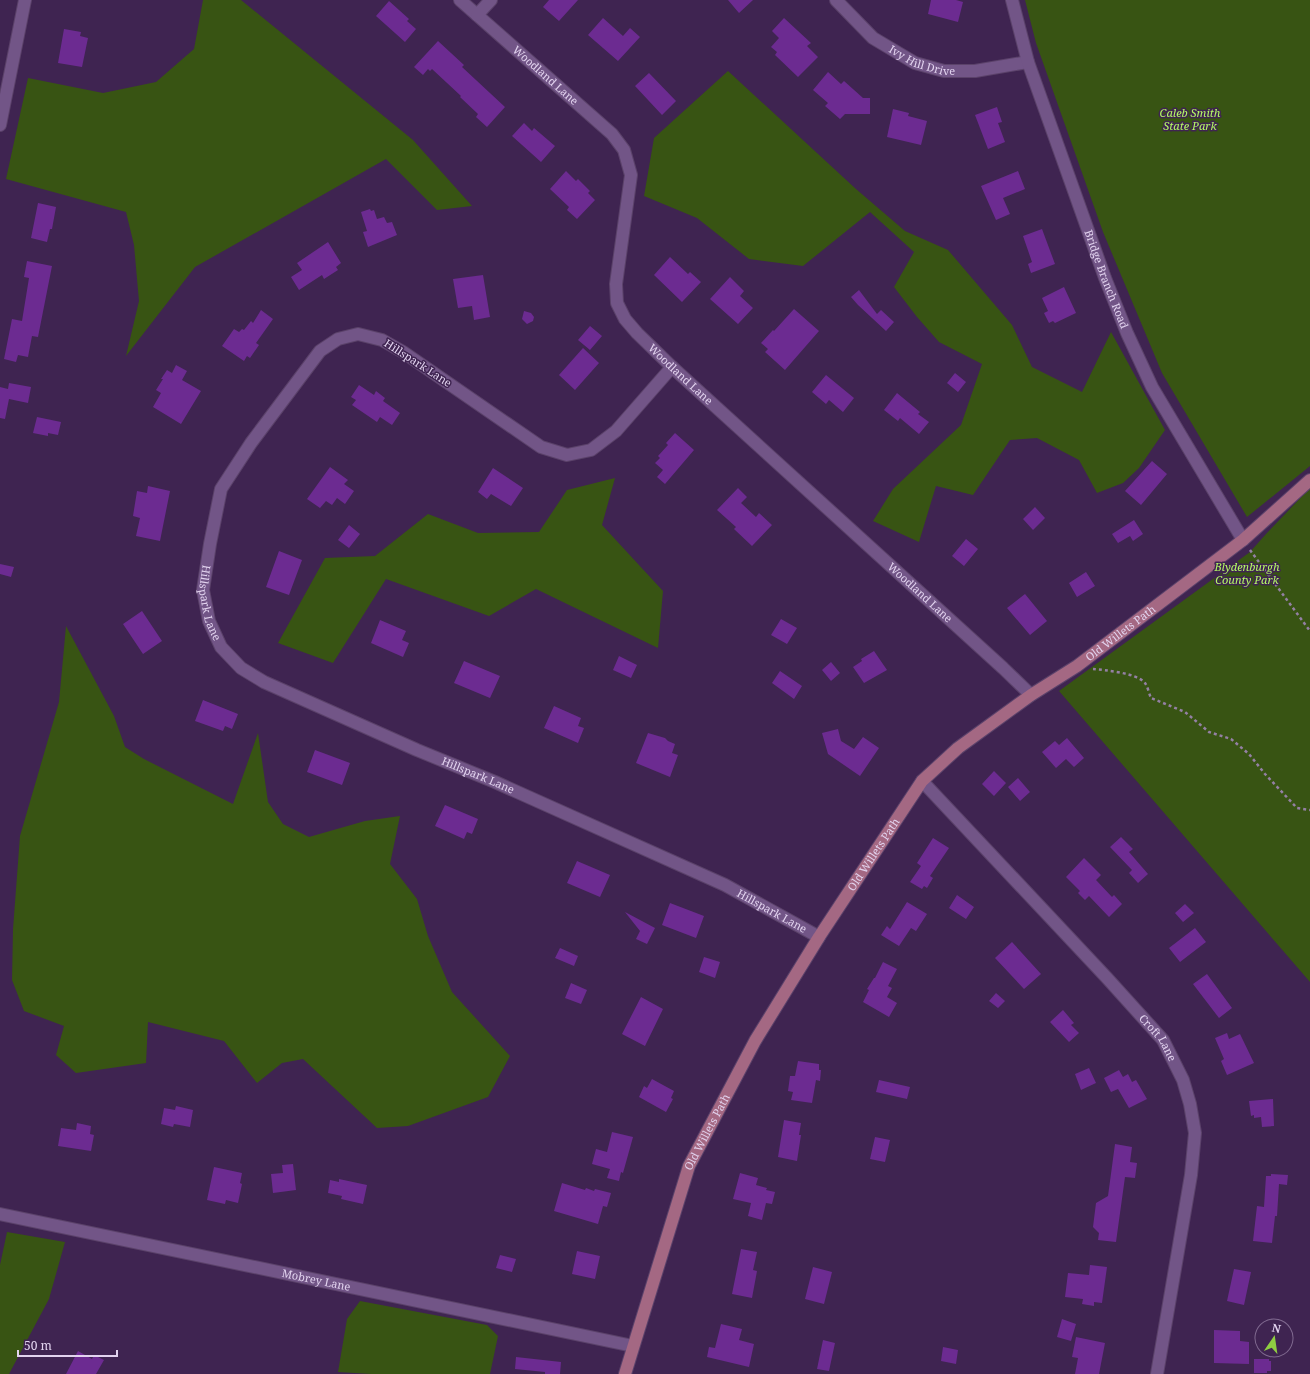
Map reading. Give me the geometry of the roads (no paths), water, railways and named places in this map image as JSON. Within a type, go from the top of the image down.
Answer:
[{"type":"main road","name":"Old Willets Path","points":[[625,1374],[689,1166],[755,1041],[819,937],[922,781],[958,748],[1031,695],[1074,668],[1243,540],[1310,480]]},
{"type":"street","points":[[0,125],[25,0]]},
{"type":"street","name":"Woodland Lane","points":[[460,0],[612,134],[624,150],[631,175],[616,284],[617,304],[629,324],[672,367],[1031,695]]},
{"type":"street","points":[[477,15],[491,0]]},
{"type":"street","name":"Ivy Hill Drive","points":[[836,0],[873,38],[915,63],[944,71],[975,71],[1028,62]]},
{"type":"street","name":"Bridge Branch Road","points":[[1012,0],[1028,62],[1126,333],[1152,387],[1243,540]]},
{"type":"street","name":"Hillspark Lane","points":[[672,367],[616,431],[591,450],[567,455],[541,447],[404,352],[382,340],[358,334],[338,339],[320,351],[251,443],[221,489],[203,590],[209,621],[221,647],[240,668],[264,682],[417,750],[495,782],[725,885],[819,937]]},
{"type":"street","name":"Croft Lane","points":[[922,781],[1107,978],[1163,1040],[1183,1080],[1190,1104],[1195,1132],[1191,1175],[1156,1374]]},
{"type":"street","name":"Mobrey Lane","points":[[0,1214],[633,1346]]},
{"type":"park label","name":"Caleb Smith State Park","points":[[1190,119]]},
{"type":"park label","name":"Blydenburgh County Park","points":[[1247,573]]}]
